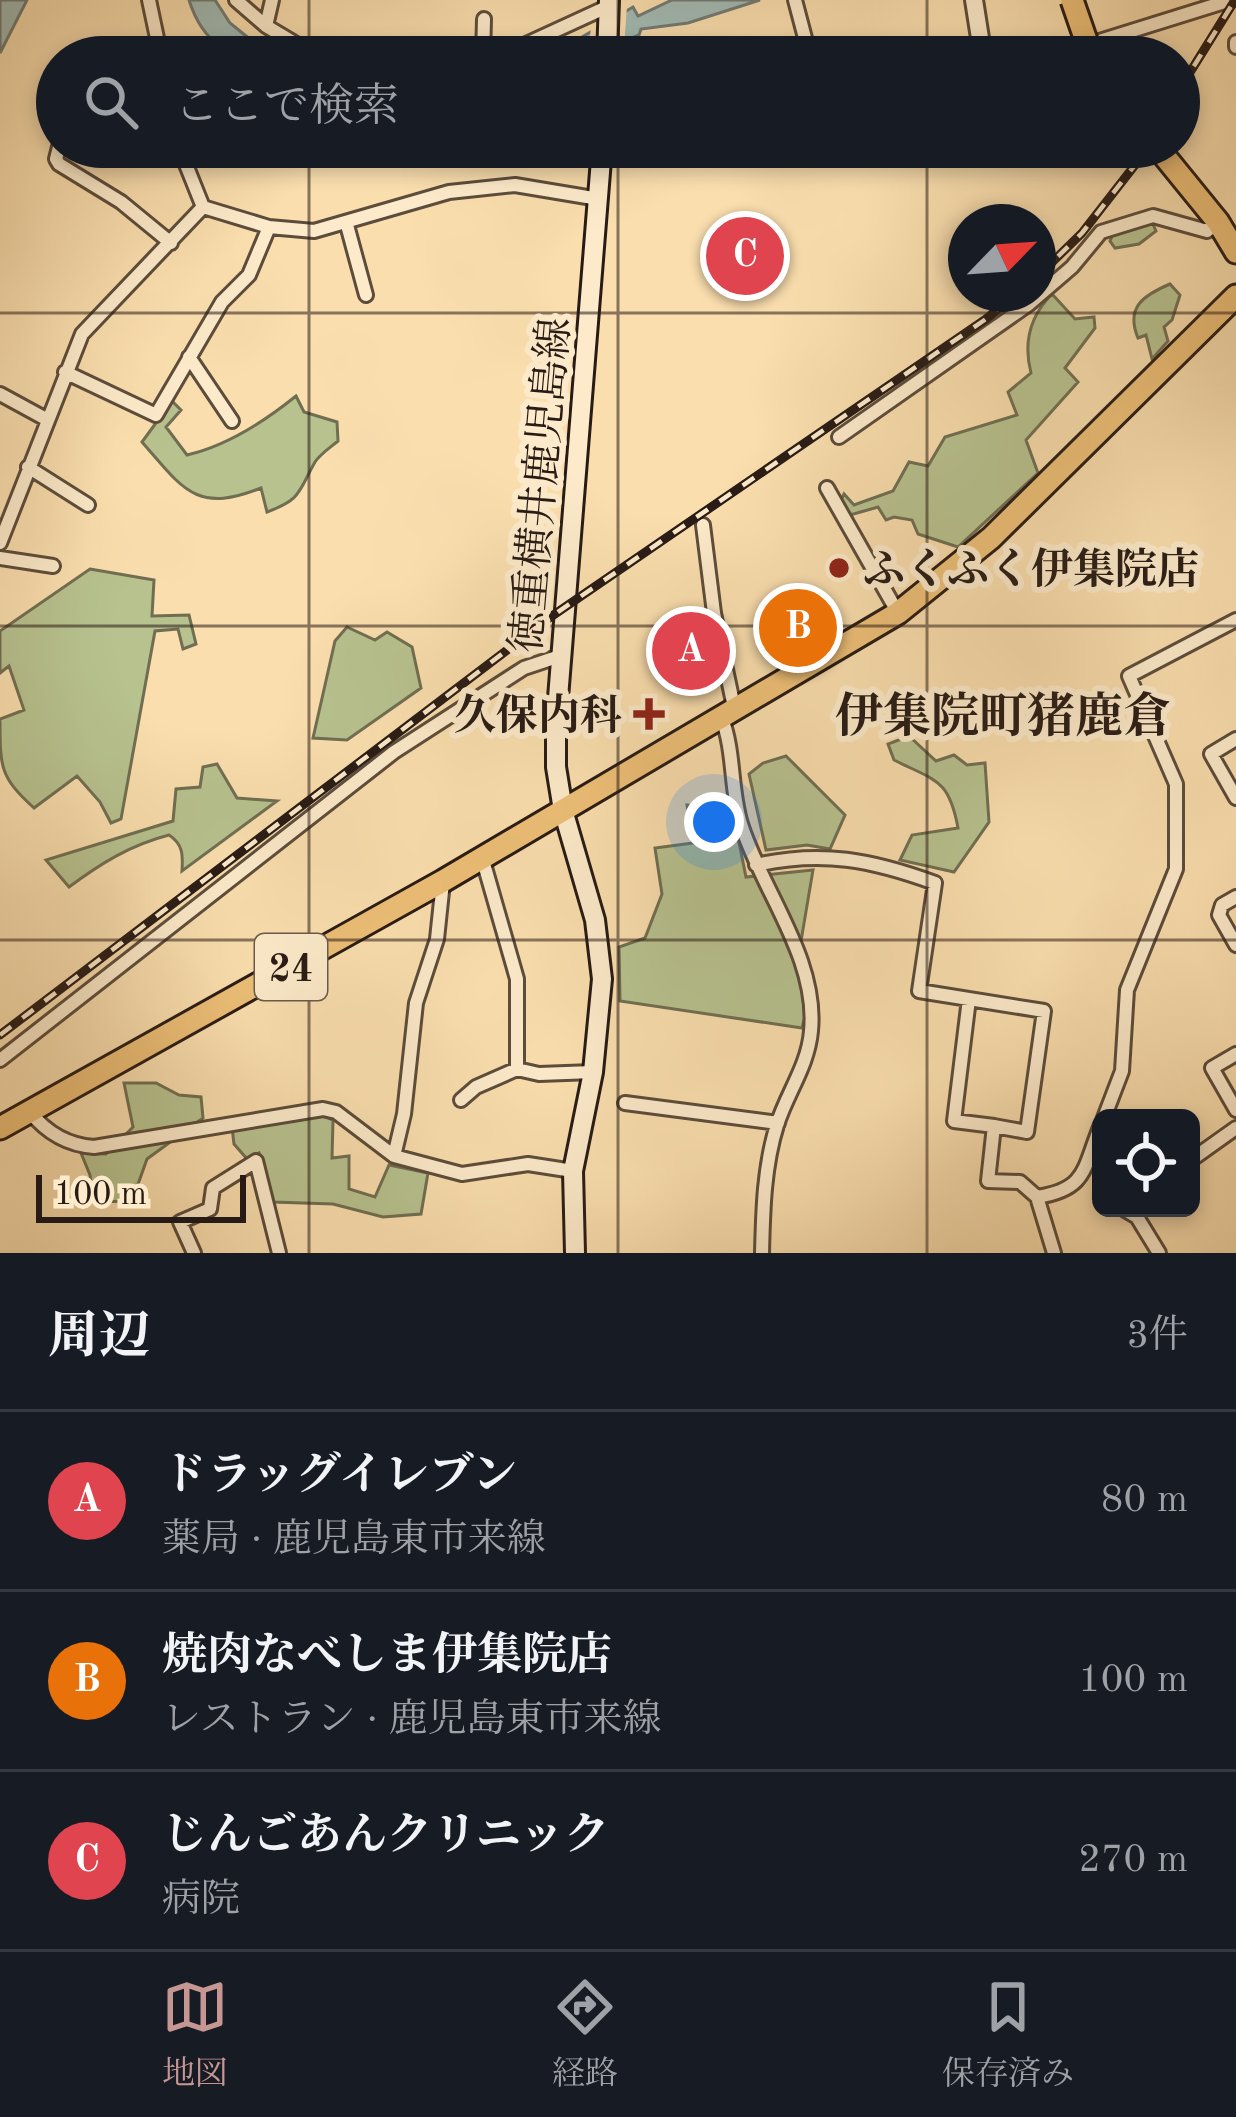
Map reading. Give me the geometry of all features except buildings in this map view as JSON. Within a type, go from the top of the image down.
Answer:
[{"type":"main road","points":[[1072,0],[1085,36]]},
{"type":"main road","points":[[608,36],[609,6]]},
{"type":"main road","name":"徳重横井鹿児島線","points":[[575,1253],[574,1171],[601,1007],[600,950],[556,767],[560,656],[601,168]]},
{"type":"main road","points":[[1174,168],[1236,252]]},
{"type":"main road","name":"24","points":[[0,1128],[443,881],[898,613],[992,538],[1236,296]]},
{"type":"street","points":[[148,0],[156,36]]},
{"type":"street","points":[[236,0],[283,36]]},
{"type":"street","points":[[266,26],[272,0]]},
{"type":"street","points":[[795,0],[804,36]]},
{"type":"street","points":[[974,0],[980,36]]},
{"type":"street","points":[[1115,36],[1231,0]]},
{"type":"street","points":[[544,36],[609,6]]},
{"type":"street","points":[[484,19],[484,36]]},
{"type":"street","points":[[66,168],[121,202],[171,243]]},
{"type":"street","points":[[187,168],[203,207]]},
{"type":"street","points":[[203,207],[269,227],[314,231],[449,192],[515,185],[599,199]]},
{"type":"street","points":[[2,533],[82,334],[203,207]]},
{"type":"street","points":[[839,436],[1029,304],[1072,267],[1101,232],[1153,216],[1207,231],[1218,222]]},
{"type":"street","points":[[347,225],[366,295]]},
{"type":"street","points":[[64,372],[156,415],[221,302],[249,275],[269,227]]},
{"type":"street","points":[[189,357],[232,421]]},
{"type":"street","points":[[0,394],[46,418]]},
{"type":"street","points":[[28,467],[88,505]]},
{"type":"street","points":[[827,488],[898,613]]},
{"type":"street","points":[[703,525],[740,820],[756,866],[808,977],[812,1010],[806,1055],[778,1123],[767,1174],[762,1253]]},
{"type":"street","points":[[0,558],[53,566]]},
{"type":"street","points":[[1107,1109],[1123,1072],[1127,990],[1176,868],[1176,784],[1129,676],[1236,620]]},
{"type":"street","points":[[0,1060],[394,752],[524,668],[560,656]]},
{"type":"street","points":[[1236,740],[1211,754],[1236,797]]},
{"type":"street","points":[[756,866],[799,856],[872,862],[935,883],[920,991],[1044,1011],[1027,1132],[954,1120],[969,999]]},
{"type":"street","points":[[482,857],[517,979],[518,1069]]},
{"type":"street","points":[[394,1156],[404,1114],[416,1003],[436,940],[443,881]]},
{"type":"street","points":[[1236,897],[1222,905],[1219,915],[1236,945]]},
{"type":"street","points":[[1236,1054],[1212,1068],[1236,1110]]},
{"type":"street","points":[[461,1100],[518,1069],[538,1074],[593,1072]]},
{"type":"street","points":[[625,1103],[778,1123]]},
{"type":"street","points":[[30,1112],[44,1130],[94,1147],[323,1109],[336,1112],[394,1156],[462,1174],[528,1164],[574,1171]]},
{"type":"street","points":[[994,1126],[988,1181],[1020,1182],[1037,1197],[1054,1253]]},
{"type":"street","points":[[1200,1154],[1236,1128]]},
{"type":"street","points":[[1037,1197],[1066,1193],[1077,1184],[1092,1146]]},
{"type":"street","points":[[194,1253],[180,1222],[210,1209],[213,1188],[256,1161],[279,1253]]},
{"type":"street","points":[[1137,1217],[1159,1253]]},
{"type":"green space","points":[[1152,222],[1156,231],[1139,244],[1115,248],[1110,241],[1113,234]]},
{"type":"green space","points":[[1170,284],[1180,295],[1172,320],[1164,327],[1168,341],[1152,359],[1146,335],[1138,338],[1134,318],[1145,298]]},
{"type":"green space","points":[[1056,298],[1075,319],[1094,317],[1095,328],[1065,368],[1078,382],[1026,440],[1038,473],[958,547],[918,534],[912,520],[886,520],[878,507],[850,515],[840,502],[844,494],[854,505],[893,491],[909,462],[928,466],[945,437],[1017,415],[1008,392],[1031,373],[1030,330],[1038,312],[1056,312]]},
{"type":"green space","points":[[296,396],[304,412],[337,422],[338,441],[317,459],[293,498],[267,512],[261,488],[221,498],[192,492],[142,442],[172,401],[181,410],[166,427],[187,455],[244,431]]},
{"type":"green space","points":[[90,569],[154,580],[152,616],[189,615],[196,644],[183,649],[178,629],[155,631],[121,819],[111,823],[77,776],[34,808],[8,779],[1,749],[0,719],[24,710],[9,666],[0,673],[0,631]]},
{"type":"green space","points":[[347,627],[375,640],[387,632],[412,647],[421,688],[347,740],[313,738],[335,641]]},
{"type":"green space","points":[[909,736],[936,761],[954,755],[967,765],[985,763],[989,822],[954,872],[900,860],[912,835],[958,828],[945,790],[894,760],[888,744]]},
{"type":"green space","points":[[786,756],[845,815],[830,849],[807,845],[766,850],[749,774],[763,763]]},
{"type":"green space","points":[[217,764],[237,798],[277,801],[182,871],[181,850],[169,835],[116,856],[69,887],[46,860],[173,821],[176,789],[200,787],[203,767]]},
{"type":"green space","points":[[687,805],[733,813],[746,877],[813,870],[801,941],[807,1008],[802,1028],[620,1001],[619,947],[645,938],[662,894],[655,848],[693,843]]},
{"type":"green space","points":[[124,1083],[156,1083],[179,1095],[201,1097],[203,1118],[147,1159],[132,1201],[93,1202],[81,1153],[106,1154],[133,1127]]},
{"type":"green space","points":[[319,1114],[333,1120],[332,1158],[349,1156],[349,1189],[375,1197],[389,1165],[428,1173],[421,1214],[383,1217],[333,1204],[273,1202],[259,1153],[247,1159],[234,1144],[232,1127]]},
{"type":"water","points":[[0,0],[27,0],[0,53]]},
{"type":"water","points":[[189,0],[215,0],[230,23],[246,36],[209,36]]},
{"type":"water","points":[[672,0],[760,0],[688,23],[641,29],[637,36],[584,36],[633,7],[638,16]]},
{"type":"pier","points":[[627,6],[625,36],[590,36],[591,22]]},
{"type":"railway","points":[[1200,56],[1235,0]]},
{"type":"railway","points":[[1056,258],[1133,168]]},
{"type":"railway","points":[[0,1035],[552,616],[994,312]]},
{"type":"place","name":"じんごあんクリニック","points":[[745,256]]},
{"type":"place","name":"ふくふく伊集院店","points":[[839,568]]},
{"type":"place","name":"焼肉なべしま伊集院店","points":[[798,628]]},
{"type":"place","name":"ドラッグイレブン","points":[[691,651]]},
{"type":"place","name":"久保内科","points":[[649,714]]},
{"type":"district","name":"伊集院町猪鹿倉","points":[[1003,715]]}]
